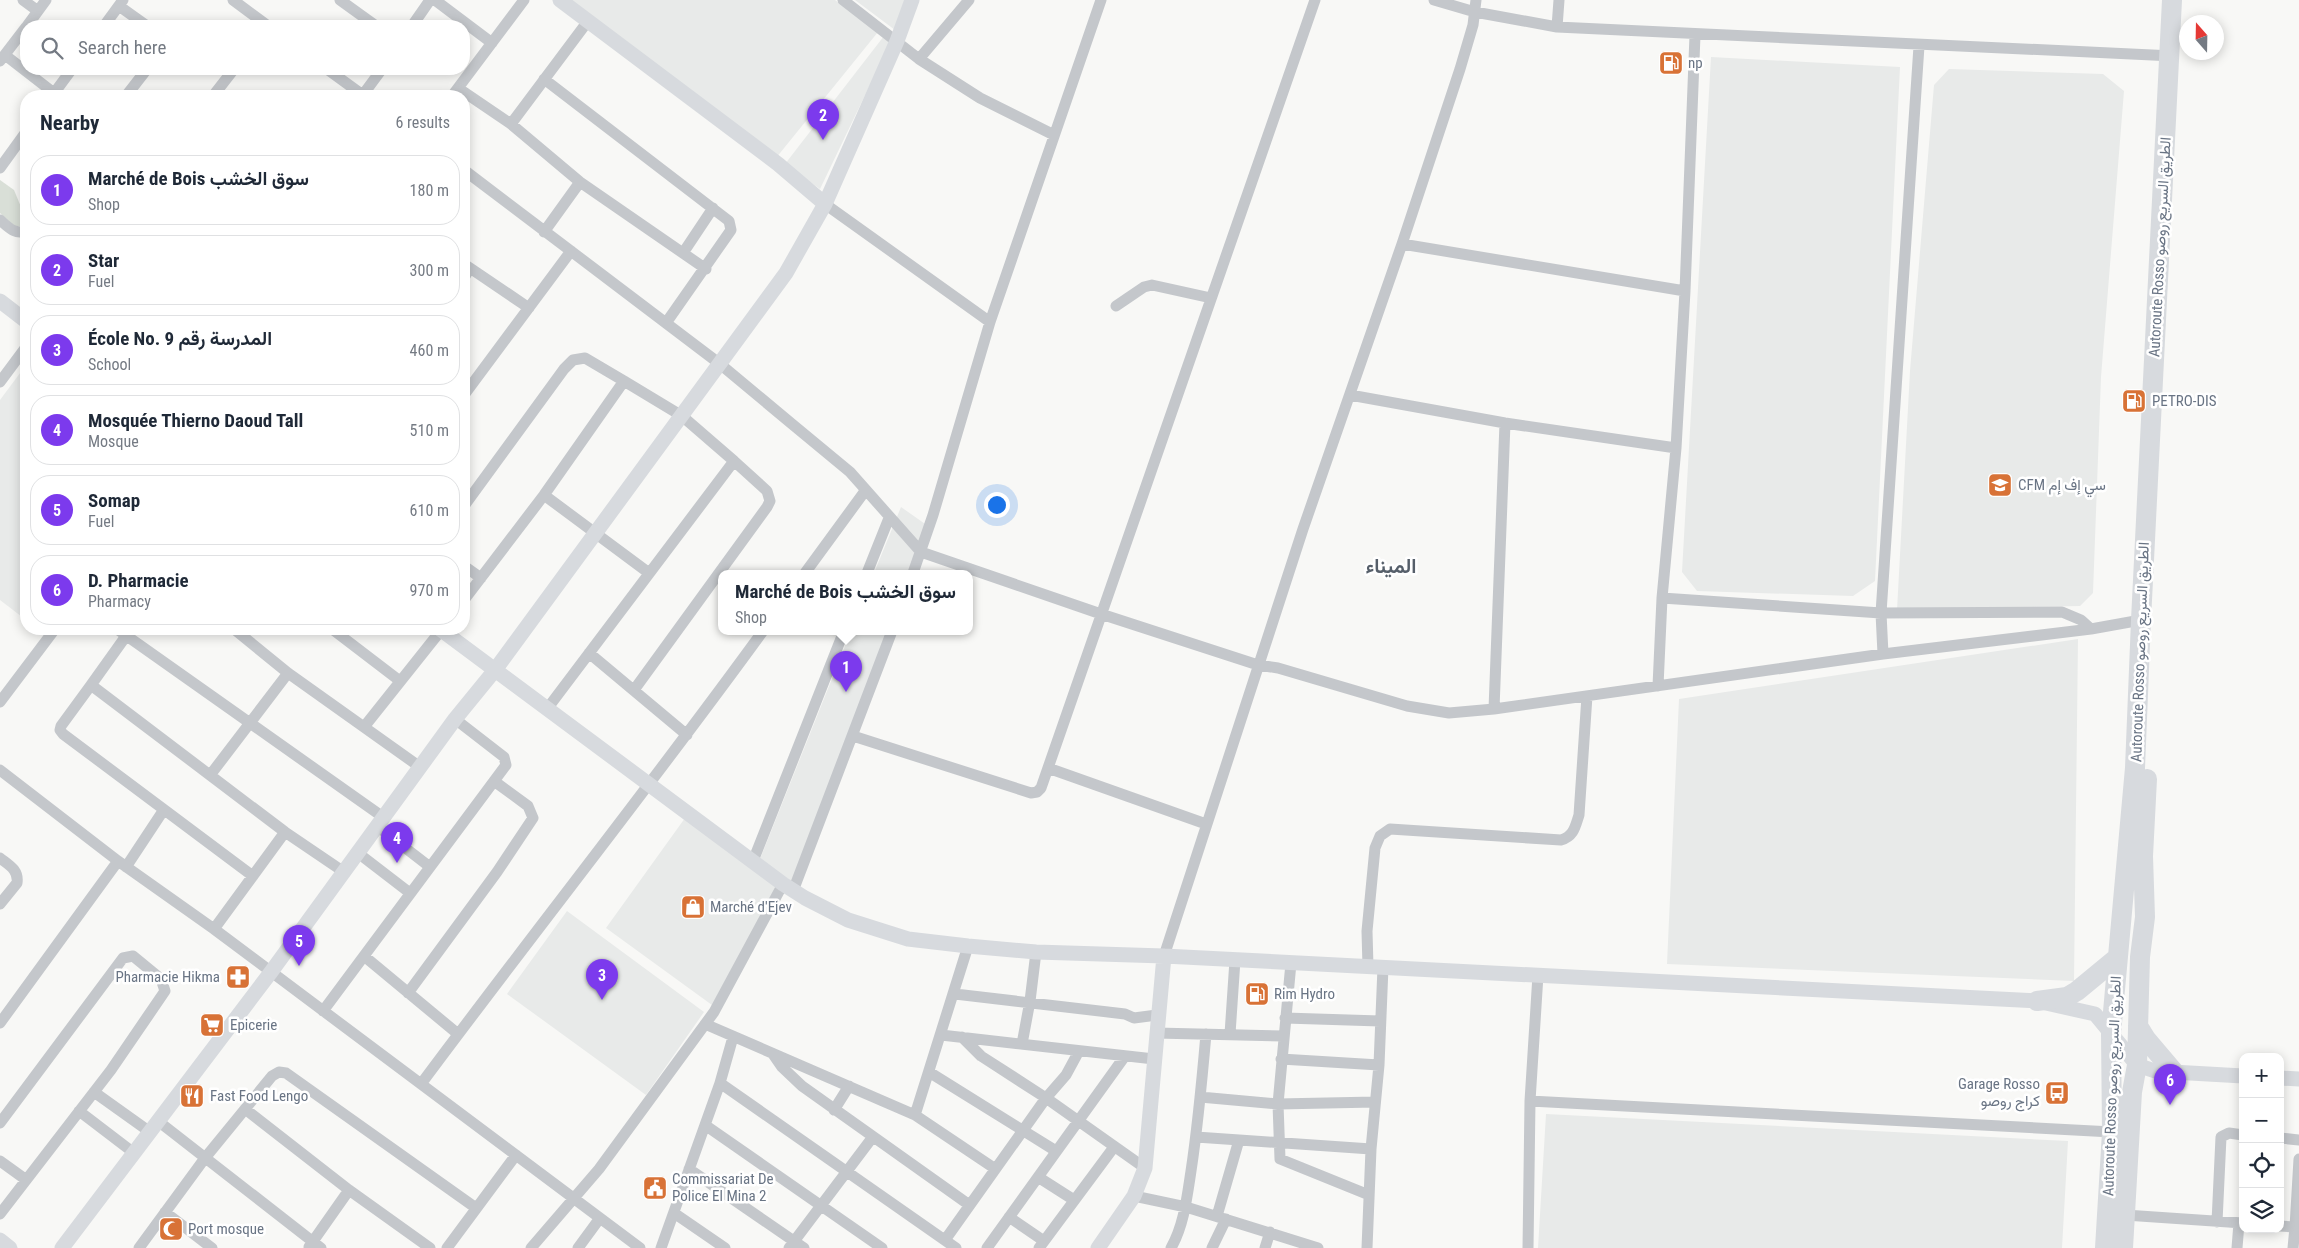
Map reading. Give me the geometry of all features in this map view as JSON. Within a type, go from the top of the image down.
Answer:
[{"type":"highway","name":"Autoroute Rosso الطريق السريع روصو","points":[[2124,1248],[2132,1092],[2137,1065],[2140,957],[2146,916],[2143,856],[2178,123],[2172,0]]},
{"type":"highway","name":"Autoroute Rosso الطريق السريع روصو","points":[[2106,1248],[2112,1132],[2111,1034],[2135,768],[2140,620],[2174,57],[2181,0]]},
{"type":"highway","points":[[2037,1001],[2067,997],[2078,991],[2117,958]]},
{"type":"highway","points":[[2138,1026],[2146,1039],[2174,1072]]},
{"type":"main road","points":[[560,0],[778,164],[825,204]]},
{"type":"main road","points":[[62,1248],[271,972],[455,719],[495,670],[786,273],[825,204],[897,41],[912,0]]},
{"type":"main road","points":[[0,301],[20,316]]},
{"type":"main road","points":[[450,635],[648,786],[788,887],[848,920],[908,939],[1036,952],[1291,962],[2037,1001],[2096,1014],[2137,1065],[2155,1070],[2239,1076]]},
{"type":"main road","points":[[1098,1248],[1134,1196],[1145,1168],[1164,956]]},
{"type":"main road","points":[[2284,1078],[2299,1079]]},
{"type":"main road","points":[[0,1240],[10,1248]]},
{"type":"street","points":[[23,0],[38,11]]},
{"type":"street","points":[[32,20],[46,0]]},
{"type":"street","points":[[232,0],[259,20]]},
{"type":"street","points":[[340,0],[368,20]]},
{"type":"street","points":[[416,20],[430,0]]},
{"type":"street","points":[[435,0],[462,20]]},
{"type":"street","points":[[470,72],[524,0]]},
{"type":"street","points":[[843,0],[919,60],[980,98],[1054,135]]},
{"type":"street","points":[[919,60],[969,0]]},
{"type":"street","points":[[914,570],[990,322],[1102,0]]},
{"type":"street","points":[[853,736],[1031,793],[1037,792],[1041,788],[1315,0]]},
{"type":"street","points":[[1434,0],[1476,6],[1558,27],[2174,57]]},
{"type":"street","points":[[1558,27],[1559,0]]},
{"type":"street","points":[[108,20],[121,3],[139,20]]},
{"type":"street","points":[[1164,956],[1303,529],[1463,61],[1476,6]]},
{"type":"street","points":[[511,124],[588,21]]},
{"type":"street","points":[[470,26],[492,43]]},
{"type":"street","points":[[1658,686],[1662,598],[1676,448],[1696,35]]},
{"type":"street","points":[[20,38],[2,58],[20,71]]},
{"type":"street","points":[[1883,654],[1881,613],[1919,46]]},
{"type":"street","points":[[25,75],[46,90]]},
{"type":"street","points":[[56,90],[66,75]]},
{"type":"street","points":[[131,90],[142,75]]},
{"type":"street","points":[[218,90],[229,75]]},
{"type":"street","points":[[335,75],[355,90]]},
{"type":"street","points":[[367,90],[378,75]]},
{"type":"street","points":[[457,90],[468,75]]},
{"type":"street","points":[[544,79],[729,221],[731,230],[666,323]]},
{"type":"street","points":[[470,101],[511,124],[580,182],[706,268]]},
{"type":"street","points":[[0,168],[20,140]]},
{"type":"street","points":[[470,174],[720,364],[850,472],[921,552],[1100,614],[1258,665],[1278,668],[1407,706],[1449,713],[1494,709],[1883,654],[2091,629],[2140,620]]},
{"type":"street","points":[[544,232],[580,182]]},
{"type":"street","points":[[825,204],[990,322]]},
{"type":"street","points":[[683,253],[713,208]]},
{"type":"street","points":[[0,220],[17,232],[20,231]]},
{"type":"street","points":[[1402,244],[1685,291]]},
{"type":"street","points":[[470,387],[571,251]]},
{"type":"street","points":[[470,272],[528,308]]},
{"type":"street","points":[[1116,306],[1144,287],[1152,285],[1211,298]]},
{"type":"street","points":[[0,382],[20,355]]},
{"type":"street","points":[[470,498],[564,369],[573,360],[585,358],[682,416],[767,491],[770,500],[757,522],[722,570]]},
{"type":"street","points":[[470,592],[544,495],[624,381]]},
{"type":"street","points":[[1350,395],[1505,423],[1676,448]]},
{"type":"street","points":[[1494,709],[1505,423]]},
{"type":"street","points":[[547,709],[734,461]]},
{"type":"street","points":[[807,570],[865,491]]},
{"type":"street","points":[[544,495],[649,573]]},
{"type":"street","points":[[868,570],[889,518]]},
{"type":"street","points":[[470,570],[480,578]]},
{"type":"street","points":[[634,690],[718,575]]},
{"type":"street","points":[[1662,598],[1881,613],[2062,612],[2082,620],[2091,629]]},
{"type":"street","points":[[0,702],[50,635]]},
{"type":"street","points":[[122,635],[60,730],[90,756],[253,876]]},
{"type":"street","points":[[130,635],[380,821],[430,867]]},
{"type":"street","points":[[241,635],[288,673],[420,767]]},
{"type":"street","points":[[340,635],[400,682]]},
{"type":"street","points":[[364,727],[437,635]]},
{"type":"street","points":[[421,1084],[561,897],[687,735],[760,635]]},
{"type":"street","points":[[753,861],[842,635]]},
{"type":"street","points":[[531,1248],[575,1198],[714,1012],[788,887],[853,736],[891,635]]},
{"type":"street","points":[[589,653],[687,735]]},
{"type":"street","points":[[211,774],[288,673]]},
{"type":"street","points":[[91,685],[211,774],[285,832],[344,872]]},
{"type":"street","points":[[1367,1248],[1371,1149],[1379,1065],[1380,1021],[1375,967],[1367,932],[1375,848],[1380,836],[1390,829],[1561,840],[1569,837],[1574,831],[1579,815],[1587,696]]},
{"type":"street","points":[[323,1011],[506,765],[504,757],[455,719]]},
{"type":"street","points":[[1048,768],[1206,824]]},
{"type":"street","points":[[0,770],[122,864],[214,929],[640,1248]]},
{"type":"street","points":[[408,993],[497,872],[533,818],[528,806],[494,782]]},
{"type":"street","points":[[0,1023],[163,811]]},
{"type":"street","points":[[214,929],[285,832]]},
{"type":"street","points":[[358,853],[410,893]]},
{"type":"street","points":[[0,858],[14,870],[18,879],[17,883],[0,904]]},
{"type":"street","points":[[915,1115],[955,994],[968,946]]},
{"type":"street","points":[[1022,1044],[1030,1002],[1036,952]]},
{"type":"street","points":[[0,1124],[123,958],[133,956],[161,979],[165,991],[111,1070],[0,1214]]},
{"type":"street","points":[[364,956],[458,1034]]},
{"type":"street","points":[[1230,1034],[1234,960]]},
{"type":"street","points":[[1291,962],[1278,1104],[1280,1159],[1369,1195]]},
{"type":"street","points":[[1528,1248],[1530,1101],[1538,975]]},
{"type":"street","points":[[955,994],[1125,1014],[1134,1018],[1158,1015]]},
{"type":"street","points":[[1285,1018],[1380,1021]]},
{"type":"street","points":[[705,1024],[915,1115],[994,1168]]},
{"type":"street","points":[[1156,1033],[1283,1036]]},
{"type":"street","points":[[1171,1248],[1176,1239],[1186,1206],[1196,1138],[1206,1034]]},
{"type":"street","points":[[941,1035],[1154,1059]]},
{"type":"street","points":[[661,1248],[720,1083],[734,1037]]},
{"type":"street","points":[[962,1037],[980,1056],[1046,1098],[1145,1168]]},
{"type":"street","points":[[945,1240],[994,1168],[1046,1098],[1066,1075],[1079,1051]]},
{"type":"street","points":[[773,1054],[788,1074],[834,1110],[968,1204]]},
{"type":"street","points":[[986,1248],[1125,1056]]},
{"type":"street","points":[[1281,1059],[1379,1065]]},
{"type":"street","points":[[139,1248],[204,1158],[272,1076],[279,1072],[286,1073],[476,1208]]},
{"type":"street","points":[[929,1072],[1056,1151]]},
{"type":"street","points":[[720,1083],[956,1248]]},
{"type":"street","points":[[834,1110],[848,1086]]},
{"type":"street","points":[[94,1092],[204,1158],[314,1246],[349,1190]]},
{"type":"street","points":[[1200,1097],[1278,1104],[1375,1102]]},
{"type":"street","points":[[1530,1101],[2112,1132]]},
{"type":"street","points":[[245,1109],[349,1190],[430,1248]]},
{"type":"street","points":[[79,1111],[134,1153]]},
{"type":"street","points":[[705,1125],[882,1248]]},
{"type":"street","points":[[2217,1222],[2221,1137],[2229,1133],[2239,1134]]},
{"type":"street","points":[[689,1169],[796,1246],[820,1205],[872,1138]]},
{"type":"street","points":[[1196,1138],[1371,1149]]},
{"type":"street","points":[[2284,1138],[2299,1140]]},
{"type":"street","points":[[1212,1248],[1222,1218],[1239,1140]]},
{"type":"street","points":[[1009,1218],[1041,1244],[1114,1147]]},
{"type":"street","points":[[447,1248],[516,1155]]},
{"type":"street","points":[[2293,1248],[2299,1159]]},
{"type":"street","points":[[0,1161],[26,1179]]},
{"type":"street","points":[[1038,1177],[1074,1200]]},
{"type":"street","points":[[1134,1196],[1186,1206],[1270,1232],[1295,1244],[1318,1248]]},
{"type":"street","points":[[165,1212],[212,1248]]},
{"type":"street","points":[[674,1213],[725,1248]]},
{"type":"street","points":[[2125,1215],[2239,1223]]},
{"type":"street","points":[[578,1248],[600,1218]]},
{"type":"street","points":[[2284,1226],[2295,1227]]},
{"type":"street","points":[[1265,1248],[1270,1232]]},
{"type":"street","points":[[2237,1248],[2239,1233]]},
{"type":"shaded area","points":[[568,0],[835,0],[878,32],[776,158]]},
{"type":"shaded area","points":[[855,0],[908,0],[895,30]]},
{"type":"shaded area","points":[[884,36],[891,41],[820,189],[785,164]]},
{"type":"shaded area","points":[[1711,57],[1900,67],[1875,581],[1853,596],[1697,591],[1682,572]]},
{"type":"shaded area","points":[[1949,69],[2103,74],[2124,91],[2101,377],[2093,593],[2080,606],[1897,610],[1910,371],[1934,85]]},
{"type":"shaded area","points":[[0,180],[14,190],[20,204],[20,226],[15,227],[0,213]]},
{"type":"shaded area","points":[[20,373],[20,615],[0,600],[0,400]]},
{"type":"shaded area","points":[[901,507],[928,526],[911,570],[875,570]]},
{"type":"shaded area","points":[[849,635],[886,635],[792,884],[760,859]]},
{"type":"shaded area","points":[[2078,639],[2074,981],[1667,964],[1679,699]]},
{"type":"shaded area","name":"Marché d'Ejev","points":[[685,818],[777,886],[712,1005],[606,928]]},
{"type":"shaded area","points":[[567,911],[704,1012],[646,1095],[507,994]]},
{"type":"shaded area","points":[[1546,1114],[2068,1141],[2062,1248],[1538,1248]]},
{"type":"place","name":"np","points":[[1671,63]]},
{"type":"place","name":"Star","points":[[823,140]]},
{"type":"place","name":"PETRO-DIS","points":[[2134,401]]},
{"type":"place","name":"CFM سي إف إم","points":[[2000,485]]},
{"type":"place","name":"Marché de Bois سوق الخشب","points":[[846,692]]},
{"type":"place","name":"Mosquée Thierno Daoud Tall","points":[[397,863]]},
{"type":"place","name":"Marché d'Ejev","points":[[693,907]]},
{"type":"place","name":"Somap","points":[[299,966]]},
{"type":"place","name":"Pharmacie Hikma","points":[[238,977]]},
{"type":"place","name":"Rim Hydro","points":[[1257,994]]},
{"type":"place","name":"École No. 9 المدرسة رقم","points":[[602,1000]]},
{"type":"place","name":"Epicerie","points":[[212,1025]]},
{"type":"place","name":"Garage Rosso كراج روصو","points":[[2057,1093]]},
{"type":"place","name":"Fast Food Lengo","points":[[192,1096]]},
{"type":"place","name":"D. Pharmacie","points":[[2170,1105]]},
{"type":"place","name":"Commissariat De Police El Mina 2","points":[[655,1188]]},
{"type":"place","name":"Port mosque","points":[[171,1229]]},
{"type":"district","name":"الميناء","points":[[1391,566]]}]
